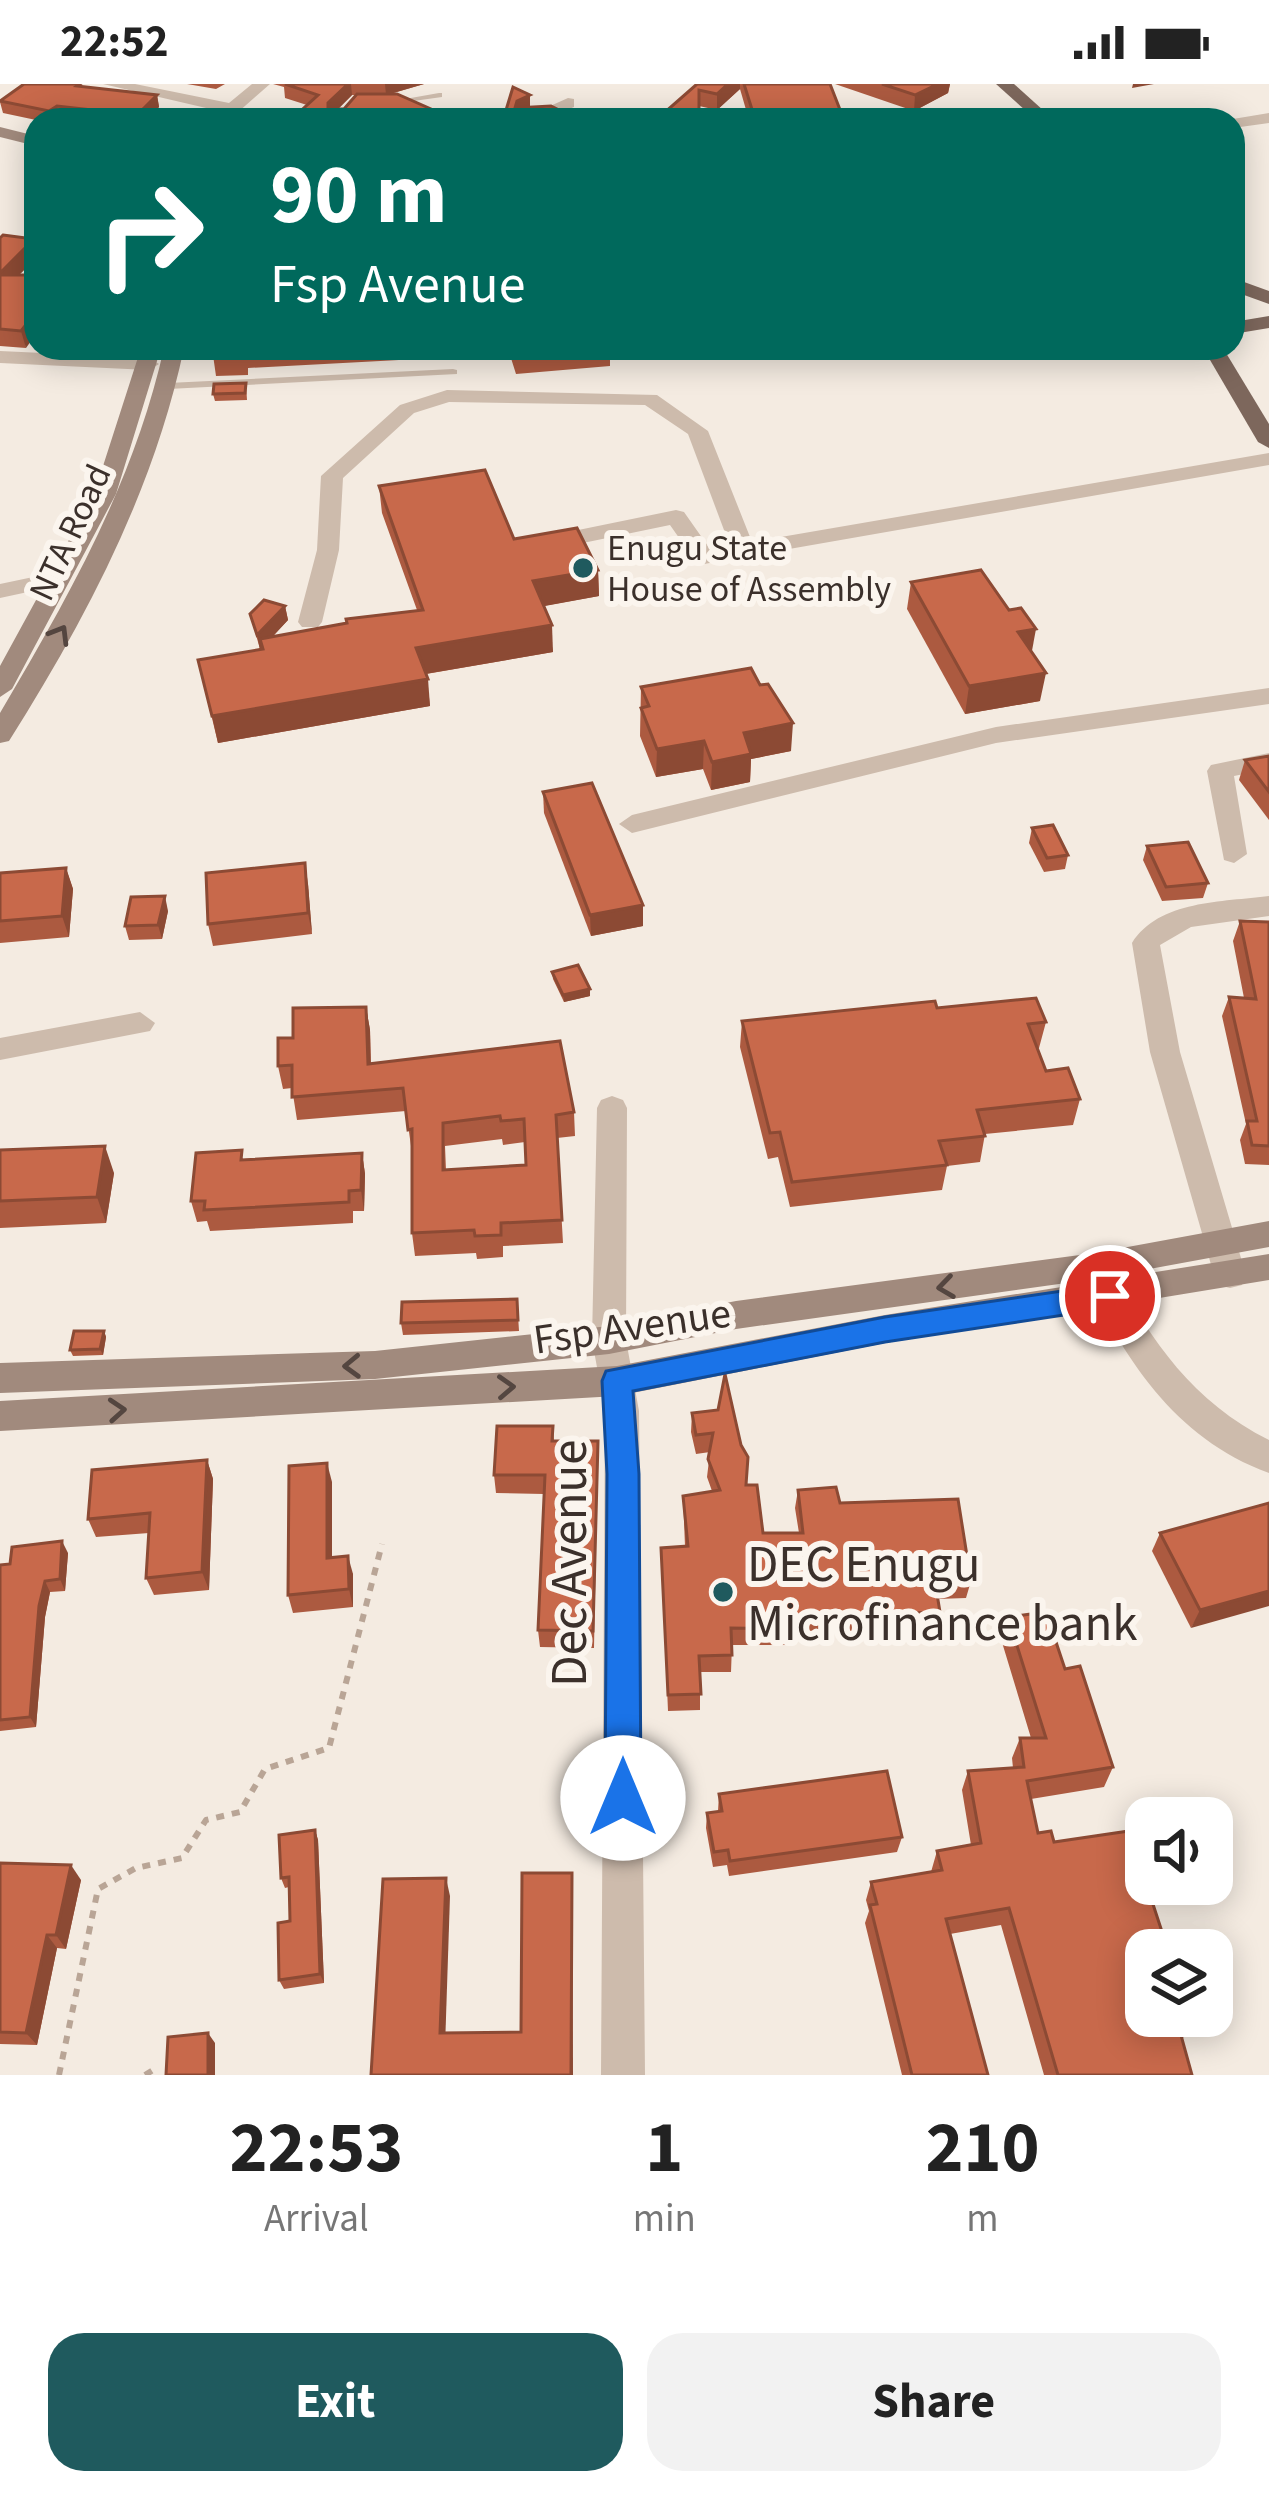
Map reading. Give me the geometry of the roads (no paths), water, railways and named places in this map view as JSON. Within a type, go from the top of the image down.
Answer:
[{"type":"main road","points":[[984,84],[1011,108]]},
{"type":"main road","points":[[1004,84],[1032,108]]},
{"type":"main road","name":"NTA Road","points":[[0,689],[104,494],[149,360]]},
{"type":"main road","name":"NTA Road","points":[[0,735],[84,594],[124,514],[168,386],[172,360]]},
{"type":"main road","points":[[1220,360],[1269,442]]},
{"type":"main road","name":"Fsp Avenue","points":[[0,1416],[617,1381],[804,1345],[1037,1291],[1225,1259],[1269,1234]]},
{"type":"main road","name":"Fsp Avenue","points":[[1225,1259],[1269,1268]]},
{"type":"main road","name":"Fsp Avenue","points":[[0,1378],[375,1365],[609,1340],[802,1306],[1037,1291]]},
{"type":"main road","points":[[802,1306],[804,1345]]},
{"type":"street","points":[[111,84],[203,108]]},
{"type":"street","points":[[233,108],[262,84]]},
{"type":"street","points":[[556,108],[568,103]]},
{"type":"street","points":[[310,622],[328,550],[332,476],[407,409],[447,396],[650,399],[697,431],[743,549]]},
{"type":"street","points":[[549,543],[676,517],[704,557],[1269,459]]},
{"type":"street","points":[[0,592],[57,579]]},
{"type":"street","points":[[632,824],[996,736],[1269,696]]},
{"type":"street","points":[[1234,854],[1220,771],[1269,760]]},
{"type":"street","points":[[1225,1259],[1166,1052],[1146,943],[1157,929],[1186,920],[1269,906]]},
{"type":"street","points":[[0,1049],[140,1023]]},
{"type":"street","name":"Dec Avenue","points":[[612,1108],[609,1340],[617,1381],[623,1474],[622,2075]]},
{"type":"street","points":[[1102,1281],[1159,1379],[1183,1406],[1269,1456]]},
{"type":"lane","points":[[377,102],[439,94]]},
{"type":"lane","points":[[168,386],[454,372]]},
{"type":"place","name":"Enugu State House of Assembly","points":[[583,568]]},
{"type":"place","name":"DEC Enugu Microfinance bank","points":[[723,1592]]}]
